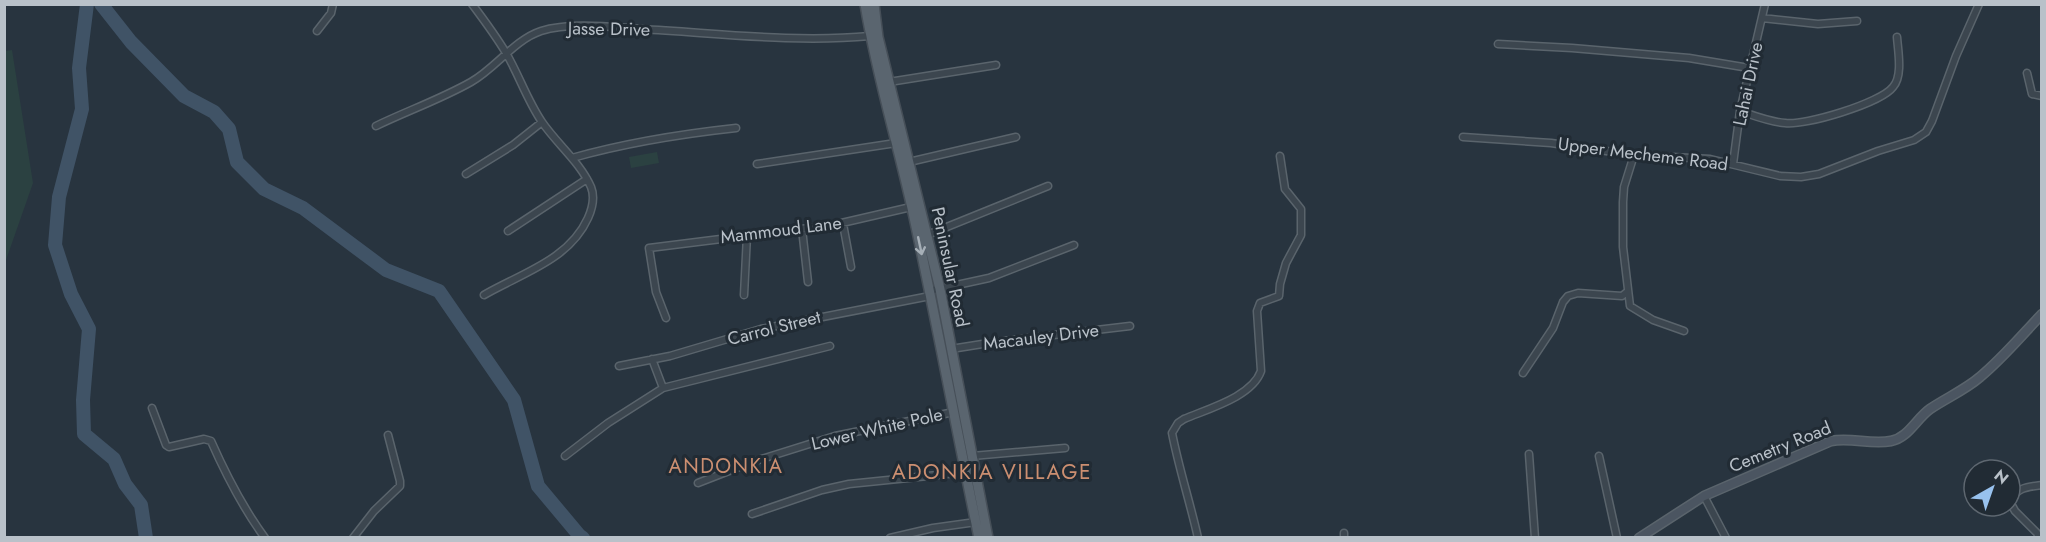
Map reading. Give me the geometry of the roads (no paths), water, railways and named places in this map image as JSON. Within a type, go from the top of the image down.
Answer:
[{"type":"main road","name":"Peninsular Road","points":[[865,4],[870,36],[930,294],[979,537]]},
{"type":"main road","name":"Peninsular Road","points":[[874,4],[878,37],[940,289],[988,537]]},
{"type":"street","points":[[317,32],[331,13],[333,4]]},
{"type":"street","points":[[472,4],[507,54],[542,122],[572,158],[592,189],[591,210],[581,231],[570,245],[556,256],[484,295]]},
{"type":"street","name":"Lahai Drive","points":[[1734,164],[1740,111],[1765,4]]},
{"type":"street","name":"Upper Mecheme Road","points":[[1463,137],[1551,143],[1634,155],[1710,159],[1758,172],[1801,177],[1819,174],[1914,140],[1926,132],[1979,4]]},
{"type":"street","points":[[1762,18],[1818,24],[1857,21]]},
{"type":"street","name":"Jasse Drive","points":[[376,126],[471,82],[495,66],[530,36],[564,27],[610,27],[815,38],[870,36]]},
{"type":"street","points":[[1740,111],[1776,122],[1799,123],[1821,119],[1867,102],[1893,88],[1898,79],[1897,37]]},
{"type":"street","points":[[1498,44],[1689,58],[1749,68]]},
{"type":"street","points":[[890,82],[996,65]]},
{"type":"street","points":[[2027,73],[2032,94],[2042,96]]},
{"type":"street","points":[[466,174],[513,145],[542,122]]},
{"type":"street","points":[[572,158],[615,147],[736,128]]},
{"type":"street","points":[[909,162],[1016,137]]},
{"type":"street","points":[[757,164],[896,144]]},
{"type":"street","points":[[1634,155],[1624,187],[1623,202],[1623,247],[1630,306],[1653,320],[1684,330]]},
{"type":"street","points":[[1198,537],[1172,433],[1178,423],[1184,419],[1237,397],[1259,377],[1261,371],[1257,311],[1260,303],[1278,296],[1286,263],[1301,235],[1300,209],[1285,189],[1280,156]]},
{"type":"street","points":[[508,231],[587,180]]},
{"type":"street","points":[[927,235],[1048,186]]},
{"type":"street","name":"Mammoud Lane","points":[[666,318],[653,280],[649,248],[843,224],[911,207]]},
{"type":"street","points":[[843,224],[851,267]]},
{"type":"street","points":[[802,229],[808,282]]},
{"type":"street","points":[[744,295],[747,235]]},
{"type":"street","name":"Carrol Street","points":[[619,366],[761,328],[930,294],[940,289],[1003,273],[1074,245]]},
{"type":"street","points":[[1523,373],[1553,328],[1568,296],[1578,293],[1622,296],[1627,292]]},
{"type":"street","name":"Cemetry Road","points":[[1639,537],[1704,496],[1831,441],[1842,439],[1875,442],[1900,438],[1929,410],[1958,393],[2003,357],[2042,314]]},
{"type":"street","name":"Macauley Drive","points":[[951,349],[1130,326]]},
{"type":"street","points":[[565,456],[608,423],[663,388],[830,346]]},
{"type":"street","points":[[652,359],[663,388]]},
{"type":"street","points":[[152,408],[166,445],[170,447],[204,439],[211,441],[247,511],[265,537]]},
{"type":"street","name":"Lower White Pole","points":[[698,483],[752,462],[835,436],[954,412]]},
{"type":"street","points":[[353,537],[374,511],[400,486],[388,435]]},
{"type":"street","points":[[972,456],[1065,448]]},
{"type":"street","points":[[1529,454],[1535,537]]},
{"type":"street","points":[[1599,456],[1617,537]]},
{"type":"street","points":[[752,514],[822,490],[849,484],[967,472]]},
{"type":"street","points":[[2022,488],[2042,485]]},
{"type":"street","points":[[1704,496],[1726,537]]},
{"type":"street","points":[[2022,518],[2037,533],[2038,537]]},
{"type":"street","points":[[890,537],[976,522]]},
{"type":"waterway","points":[[87,4],[79,68],[82,109],[59,197],[55,245],[71,294],[89,329],[83,400],[84,434],[114,459],[125,484],[141,505],[146,538]]},
{"type":"waterway","points":[[101,4],[131,42],[184,96],[214,112],[229,129],[237,162],[264,189],[303,208],[386,270],[439,291],[514,400],[538,486],[583,538]]},
{"type":"district","name":"ANDONKIA","points":[[726,466]]},
{"type":"district","name":"ADONKIA VILLAGE","points":[[992,472]]}]
